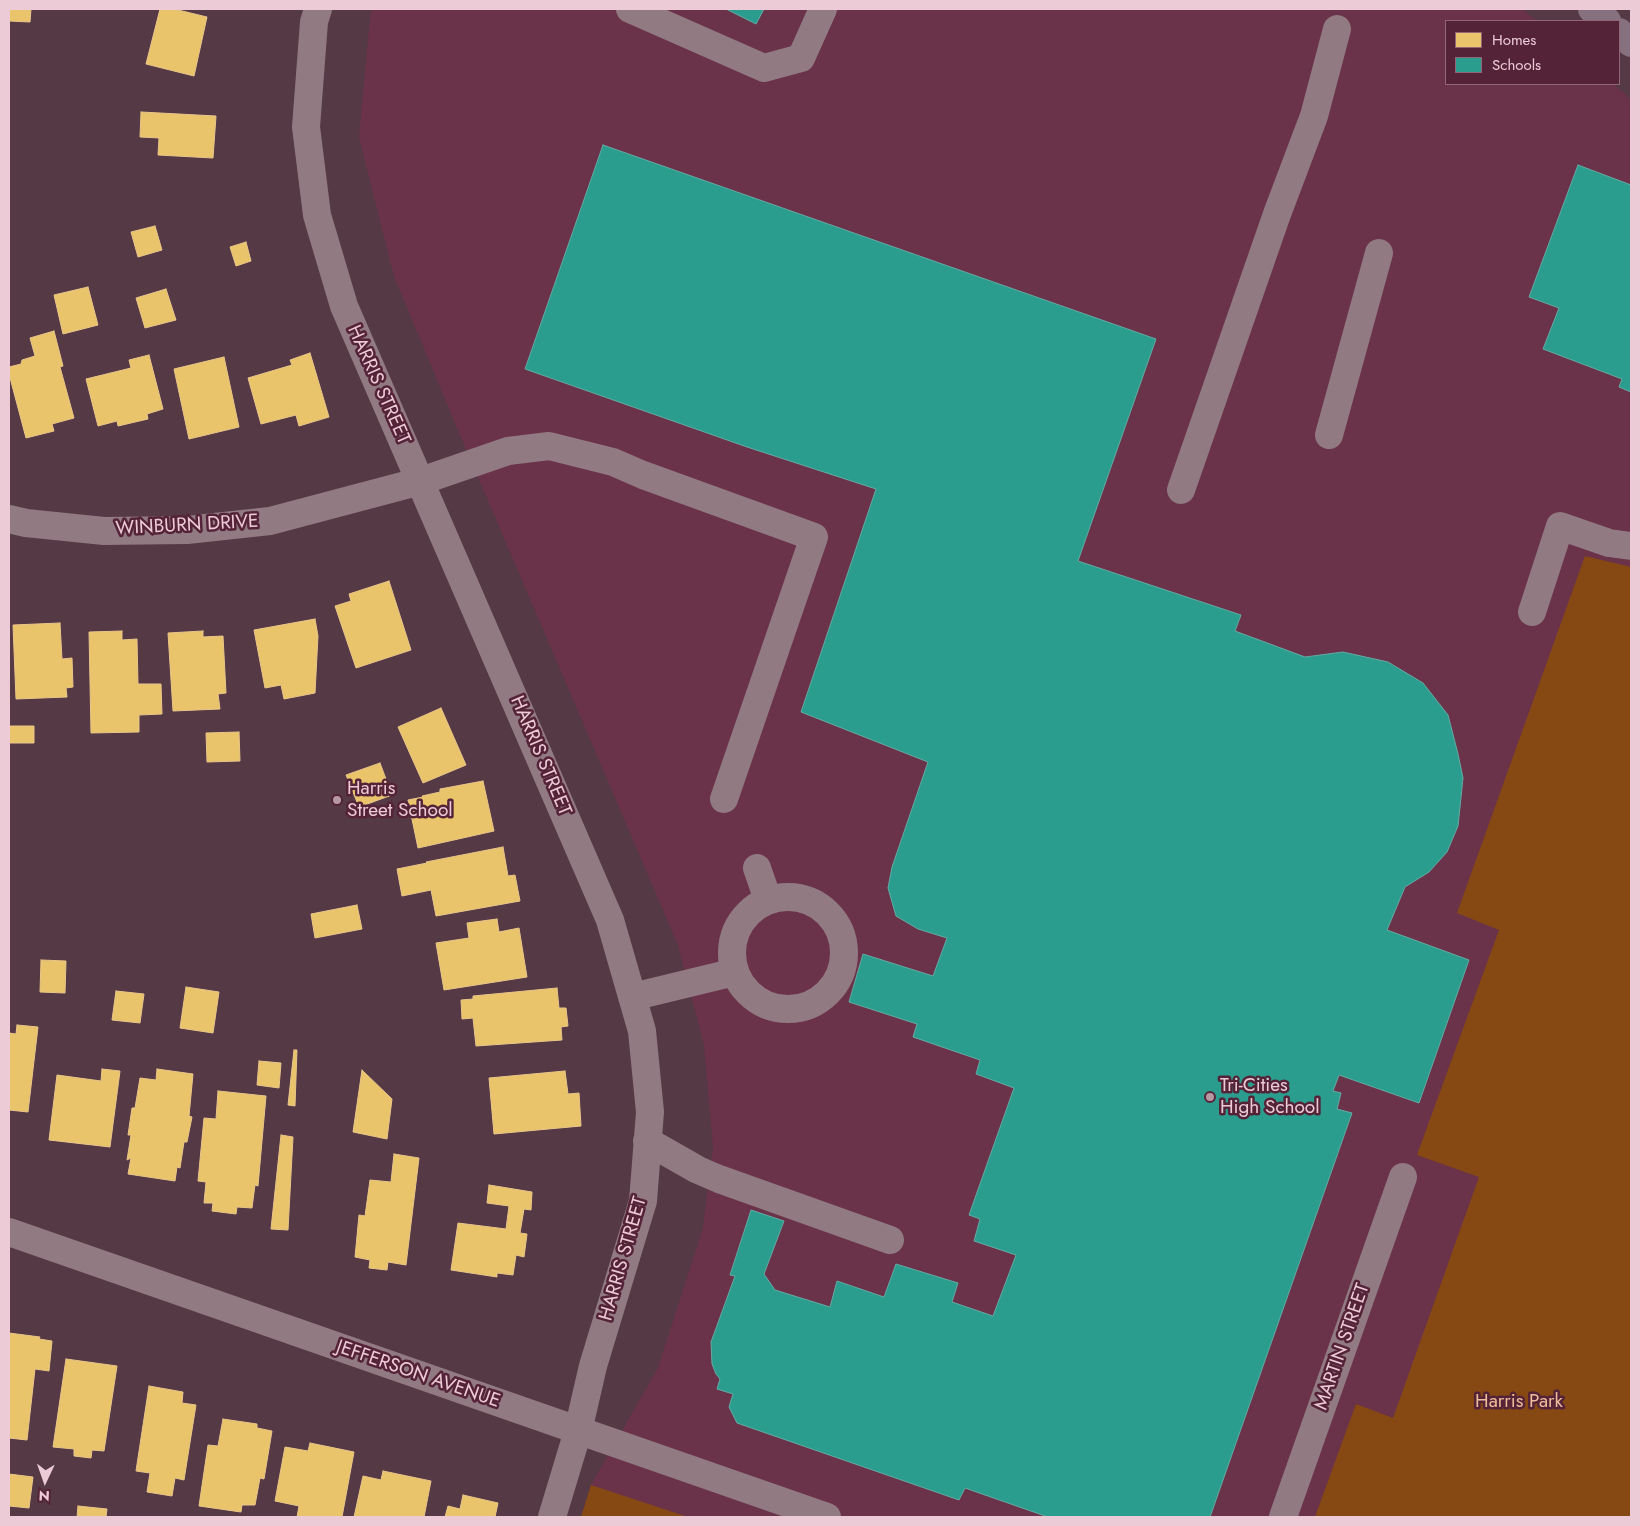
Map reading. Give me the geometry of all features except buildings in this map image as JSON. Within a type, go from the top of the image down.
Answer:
[{"type":"main road","points":[[1592,9],[1606,20]]},
{"type":"main road","points":[[1620,33],[1631,42]]},
{"type":"street","name":"HARRIS STREET","points":[[318,9],[314,22],[306,127],[317,214],[344,306],[610,920],[642,1031],[650,1112],[643,1201],[593,1366],[578,1430],[552,1517]]},
{"type":"street","points":[[630,9],[764,68],[801,58],[823,9]]},
{"type":"street","points":[[1181,490],[1277,214],[1314,116],[1338,28]]},
{"type":"street","points":[[1330,435],[1379,253]]},
{"type":"street","name":"WINBURN DRIVE","points":[[9,519],[104,531],[187,530],[270,521],[421,481],[508,451],[549,446],[612,462],[814,537],[724,798]]},
{"type":"street","points":[[1532,612],[1560,526],[1609,543],[1631,546]]},
{"type":"street","points":[[757,868],[768,900]]},
{"type":"street","points":[[784,897],[800,898],[815,904],[828,913],[838,926],[844,941],[845,956],[841,973],[834,986],[822,998],[808,1006],[792,1009],[776,1008],[761,1002],[748,993],[735,972],[732,950],[735,934],[743,920],[754,908],[768,900],[784,897]]},
{"type":"street","points":[[632,997],[735,972]]},
{"type":"street","points":[[647,1142],[698,1170],[719,1179],[890,1240]]},
{"type":"street","name":"MARTIN STREET","points":[[1283,1517],[1403,1176]]},
{"type":"street","name":"JEFFERSON AVENUE","points":[[9,1232],[827,1517]]},
{"type":"shaded area","points":[[371,9],[1522,9],[1536,20],[1445,20],[1445,85],[1614,85],[1631,99],[1631,1517],[581,1517],[591,1485],[658,1368],[703,1228],[713,1146],[704,1045],[678,945],[394,276],[359,137]]},
{"type":"green space","name":"Harris Park","points":[[1585,556],[1631,567],[1631,1517],[1315,1517],[1356,1404],[1393,1418],[1479,1177],[1417,1155],[1499,930],[1457,913]]},
{"type":"green space","points":[[591,1485],[688,1517],[581,1517]]},
{"type":"place","name":"Harris Street School","points":[[337,800]]},
{"type":"place","name":"Tri-Cities High School","points":[[1210,1097]]}]
